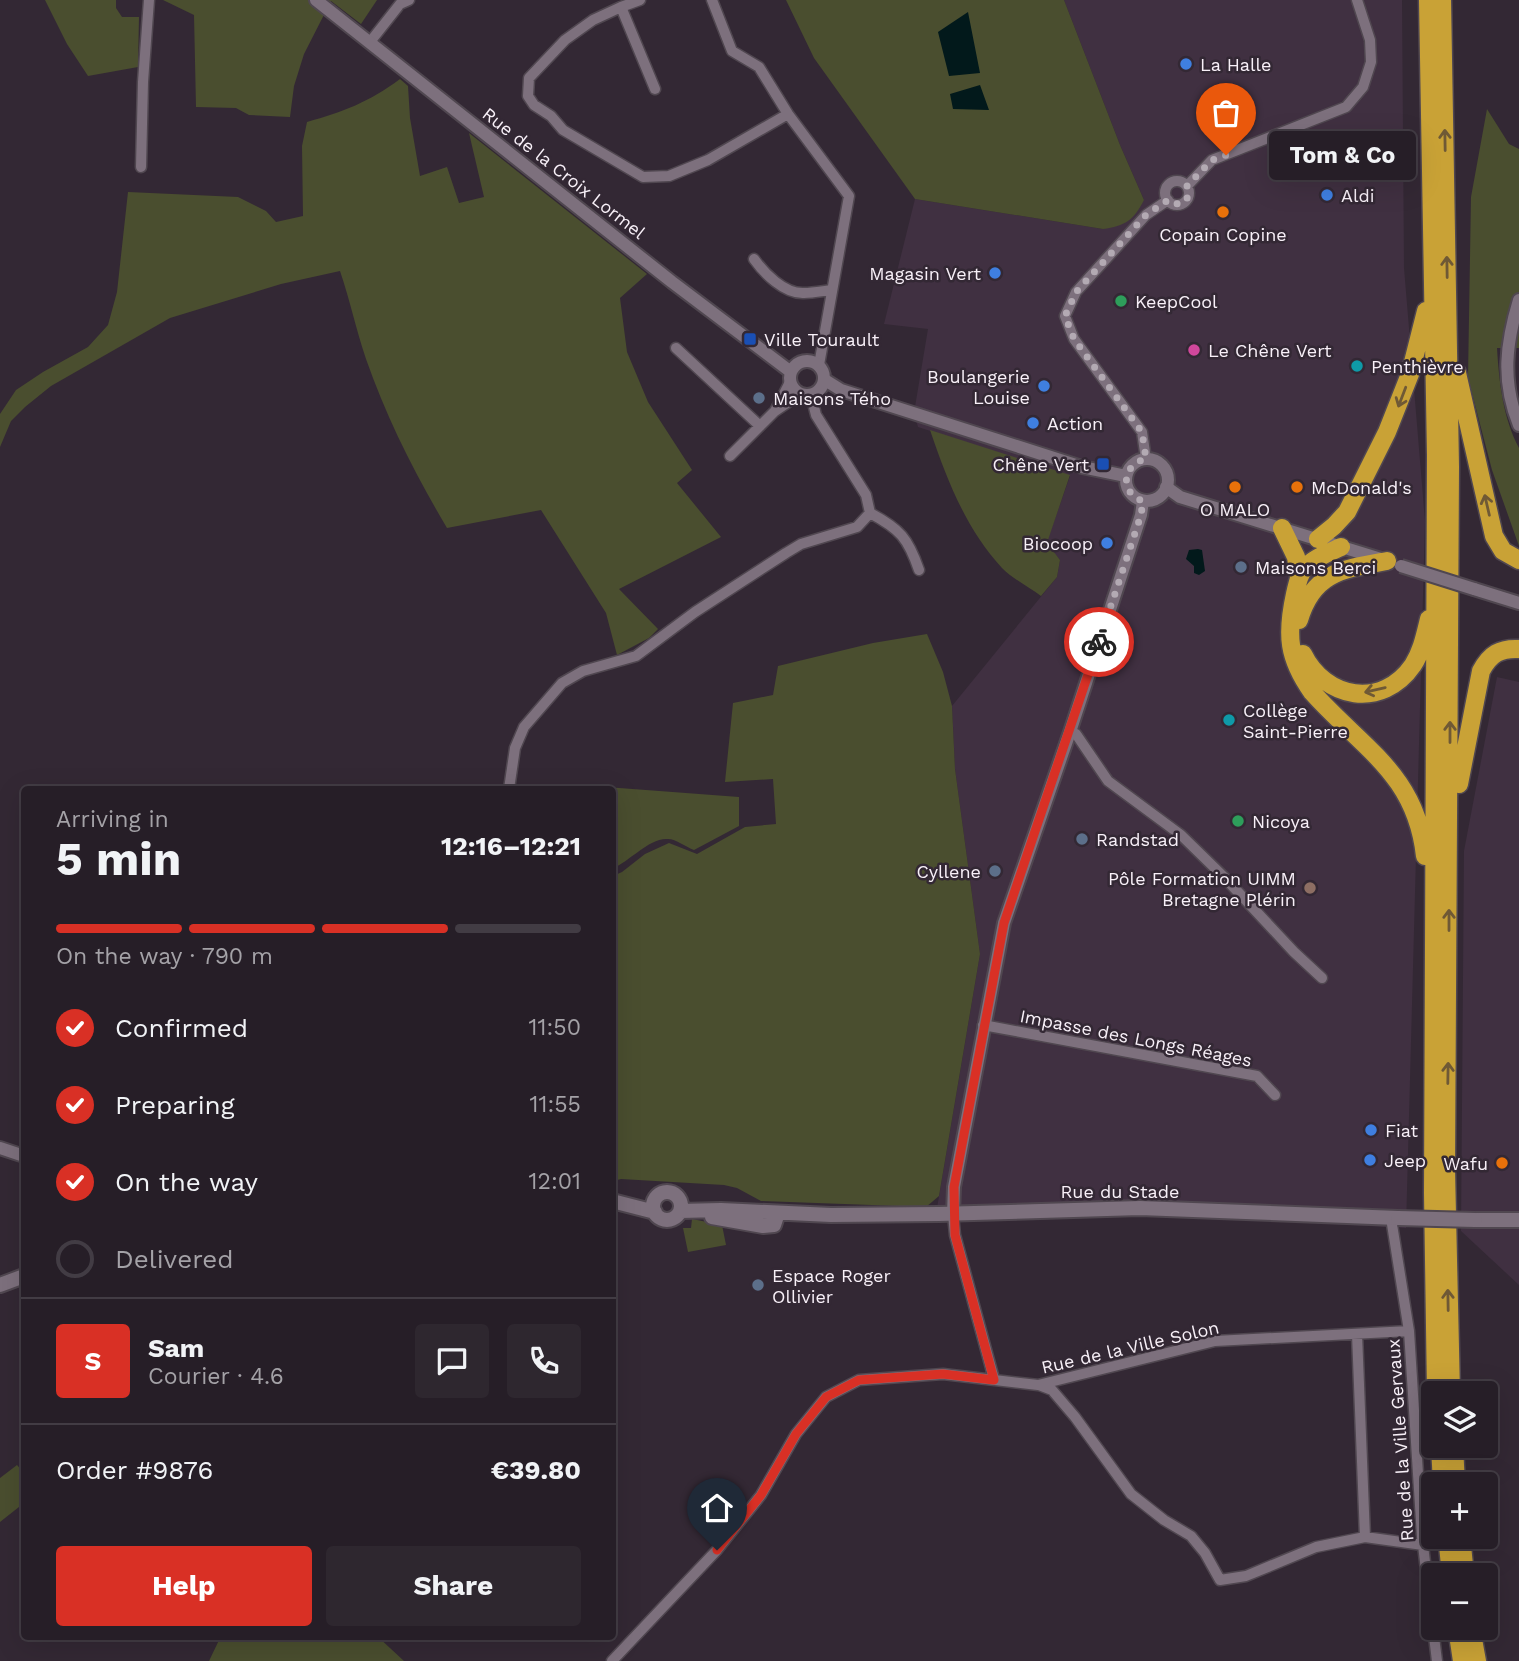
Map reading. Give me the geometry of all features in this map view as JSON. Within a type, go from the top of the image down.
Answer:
[{"type":"highway","points":[[1428,0],[1439,207]]},
{"type":"highway","points":[[1436,1381],[1433,1206],[1434,929],[1442,0]]},
{"type":"highway","points":[[1318,539],[1347,512],[1387,432],[1440,289]]},
{"type":"highway","points":[[1440,289],[1455,323],[1459,388],[1494,536],[1503,551],[1519,561]]},
{"type":"highway","points":[[1440,289],[1450,467],[1446,1170],[1451,1381]]},
{"type":"highway","points":[[1282,528],[1296,557],[1299,578]]},
{"type":"highway","points":[[1341,547],[1314,560],[1299,578],[1289,633],[1295,663],[1312,692],[1389,769],[1410,798],[1422,832],[1434,929]]},
{"type":"highway","points":[[1394,563],[1341,570],[1321,581],[1306,599],[1298,621],[1300,649],[1314,674],[1323,682],[1334,688],[1371,693],[1396,682],[1419,654],[1436,599]]},
{"type":"highway","points":[[1450,825],[1481,671],[1486,661],[1498,651],[1519,649]]},
{"type":"highway","points":[[1459,1640],[1462,1661]]},
{"type":"highway","points":[[1473,1640],[1477,1661]]},
{"type":"main road","name":"Rue du Stade","points":[[655,1205],[667,1192],[680,1205],[698,1211],[720,1210]]},
{"type":"main road","name":"Rue du Stade","points":[[616,1200],[655,1205]]},
{"type":"main road","name":"Rue du Stade","points":[[655,1205],[661,1218],[670,1220],[680,1205]]},
{"type":"main road","name":"Rue du Stade","points":[[680,1205],[776,1219],[831,1214],[953,1214],[1140,1208],[1519,1220]]},
{"type":"main road","points":[[698,1211],[714,1218],[763,1226],[776,1219]]},
{"type":"main road","points":[[0,1284],[21,1277]]},
{"type":"street","points":[[141,167],[149,0]]},
{"type":"street","name":"Rue de la Croix Lormel","points":[[316,0],[791,377]]},
{"type":"street","points":[[370,42],[400,4],[409,0]]},
{"type":"street","points":[[640,0],[575,31],[530,78],[528,96],[534,105],[551,116],[563,130],[643,177],[669,176],[712,158],[788,114]]},
{"type":"street","points":[[712,0],[732,51],[759,67],[788,114],[849,196],[819,365]]},
{"type":"street","points":[[1187,186],[1212,160],[1346,107],[1363,87],[1371,62],[1370,40],[1357,0]]},
{"type":"street","points":[[621,7],[655,89]]},
{"type":"street","points":[[1182,181],[1189,193],[1186,201],[1176,204],[1168,200],[1166,191],[1171,182],[1182,181]]},
{"type":"street","points":[[1145,454],[1133,464],[1126,476],[1126,483],[1132,494],[1143,501],[1157,498],[1167,487],[1167,474],[1159,463],[1145,454],[1142,432],[1074,339],[1065,316],[1076,292],[1146,215],[1168,200]]},
{"type":"street","points":[[754,259],[763,272],[784,287],[800,294],[832,290]]},
{"type":"street","points":[[1519,300],[1508,335],[1507,365],[1509,392],[1519,425]]},
{"type":"street","points":[[676,348],[760,426]]},
{"type":"street","points":[[730,456],[775,411],[806,394],[820,390],[825,380],[823,369],[809,360],[803,361],[791,377],[775,411]]},
{"type":"street","points":[[791,377],[806,394],[816,415],[866,495],[870,513]]},
{"type":"street","points":[[825,380],[841,390],[1082,467],[1126,476]]},
{"type":"street","points":[[1167,487],[1180,497],[1519,603]]},
{"type":"street","points":[[994,1380],[955,1235],[954,1187],[1004,923],[1070,732],[1141,515],[1143,501]]},
{"type":"street","points":[[870,513],[888,521],[911,546],[919,570]]},
{"type":"street","points":[[509,786],[515,748],[524,727],[562,683],[583,671],[636,656],[695,612],[769,566],[786,552],[801,544],[857,527],[870,513]]},
{"type":"street","points":[[1070,732],[1076,734],[1108,781],[1181,835],[1322,978]]},
{"type":"street","name":"Impasse des Longs Réages","points":[[983,1025],[1257,1076],[1275,1096]]},
{"type":"street","points":[[0,1148],[21,1155]]},
{"type":"street","name":"Rue de la Ville Gervaux","points":[[1395,1218],[1409,1331],[1421,1514]]},
{"type":"street","name":"Rue de la Ville Solon","points":[[612,1661],[717,1550],[761,1495],[796,1434],[826,1397],[859,1380],[943,1374],[1038,1385],[1214,1341],[1409,1331]]},
{"type":"street","points":[[1357,1334],[1365,1537]]},
{"type":"street","points":[[1038,1385],[1052,1390],[1131,1494],[1164,1520],[1191,1536],[1205,1553],[1220,1580],[1246,1576],[1316,1547],[1365,1537],[1421,1545]]},
{"type":"street","name":"Rue de la Ville Gervaux","points":[[1423,1549],[1437,1661]]},
{"type":"shaded area","points":[[1064,0],[1402,0],[1404,268],[1425,521],[1406,1228],[1144,1214],[935,1220],[980,954],[955,769],[952,706],[1057,577],[1060,560],[1046,544],[1070,476],[918,427],[914,413],[928,329],[884,324],[915,199],[1103,229],[1144,200]]},
{"type":"shaded area","points":[[968,12],[980,73],[949,76],[938,32]]},
{"type":"shaded area","points":[[980,85],[989,110],[953,109],[950,94]]},
{"type":"shaded area","points":[[1189,550],[1202,550],[1205,571],[1199,575],[1194,573],[1194,566],[1186,559]]},
{"type":"shaded area","points":[[1497,677],[1519,682],[1519,1285],[1461,1231],[1464,851]]},
{"type":"green space","points":[[45,0],[116,0],[116,8],[122,17],[139,17],[138,67],[88,76],[67,44]]},
{"type":"green space","points":[[163,0],[377,0],[361,24],[331,1],[304,54],[294,86],[290,117],[249,115],[236,108],[196,107],[194,15]]},
{"type":"green space","points":[[786,0],[1064,0],[1144,200],[1140,207],[1128,221],[1103,229],[915,199],[814,58]]},
{"type":"green space","points":[[400,79],[408,86],[410,118],[420,176],[447,167],[459,203],[484,197],[469,133],[647,274],[620,298],[627,352],[648,402],[692,470],[677,483],[721,537],[619,589],[658,629],[649,638],[617,655],[606,613],[541,510],[447,528],[392,425],[362,348],[340,271],[281,284],[170,318],[51,386],[11,421],[0,447],[0,414],[16,390],[88,347],[108,325],[117,292],[128,192],[238,197],[266,211],[276,222],[303,216],[302,146],[307,122],[355,105]]},
{"type":"green space","points":[[1487,109],[1509,144],[1519,149],[1519,348],[1497,348],[1506,412],[1519,448],[1519,546],[1492,470],[1468,378],[1471,197]]},
{"type":"green space","points":[[930,430],[1070,475],[1047,543],[1060,560],[1057,577],[1041,596],[1002,568],[978,537],[951,485]]},
{"type":"green space","points":[[927,634],[943,672],[952,706],[955,769],[980,954],[939,1196],[926,1207],[761,1201],[737,1188],[724,1185],[616,1180],[616,875],[645,854],[669,843],[697,854],[745,827],[776,824],[773,779],[725,782],[733,703],[773,695],[778,666],[873,643]]},
{"type":"green space","points":[[616,788],[739,797],[739,826],[694,850],[674,840],[661,839],[616,866]]},
{"type":"green space","points":[[692,1219],[722,1225],[726,1245],[688,1252],[683,1228],[691,1228]]},
{"type":"green space","points":[[17,1465],[21,1470],[21,1505],[0,1522],[0,1478]]},
{"type":"green space","points":[[219,1640],[381,1640],[404,1661],[209,1661]]},
{"type":"way so far","points":[[1099,642],[1141,515],[1143,501],[1137,499],[1128,489],[1126,476],[1133,464],[1146,459],[1142,432],[1074,339],[1065,316],[1076,292],[1146,215],[1168,200],[1176,204],[1186,201],[1189,193],[1187,186],[1212,160],[1226,155]]},
{"type":"place","name":"La Halle","points":[[1186,64]]},
{"type":"place","name":"Tom & Co","points":[[1226,155]]},
{"type":"place","name":"Aldi","points":[[1327,195]]},
{"type":"place","name":"Copain Copine","points":[[1223,212]]},
{"type":"place","name":"Magasin Vert","points":[[995,273]]},
{"type":"place","name":"KeepCool","points":[[1121,301]]},
{"type":"place","name":"Ville Tourault","points":[[750,339]]},
{"type":"place","name":"Le Chêne Vert","points":[[1194,350]]},
{"type":"place","name":"Penthièvre","points":[[1357,366]]},
{"type":"place","name":"Boulangerie Louise","points":[[1044,386]]},
{"type":"place","name":"Maisons Tého","points":[[759,398]]},
{"type":"place","name":"Action","points":[[1033,423]]},
{"type":"place","name":"Chêne Vert","points":[[1103,464]]},
{"type":"place","name":"O MALO","points":[[1235,487]]},
{"type":"place","name":"McDonald's","points":[[1297,487]]},
{"type":"place","name":"Biocoop","points":[[1107,543]]},
{"type":"place","name":"Maisons Berci","points":[[1241,567]]},
{"type":"place","name":"Collège Saint-Pierre","points":[[1229,720]]},
{"type":"place","name":"Nicoya","points":[[1238,821]]},
{"type":"place","name":"Randstad","points":[[1082,839]]},
{"type":"place","name":"Cyllene","points":[[995,871]]},
{"type":"place","name":"Pôle Formation UIMM Bretagne Plérin","points":[[1310,888]]},
{"type":"place","name":"Fiat","points":[[1371,1130]]},
{"type":"place","name":"Jeep","points":[[1370,1160]]},
{"type":"place","name":"Wafu","points":[[1502,1163]]},
{"type":"place","name":"Espace Roger Ollivier","points":[[758,1285]]},
{"type":"route","points":[[717,1550],[761,1495],[796,1434],[826,1397],[859,1380],[943,1374],[994,1380],[955,1235],[954,1187],[1004,923],[1099,642]]}]
